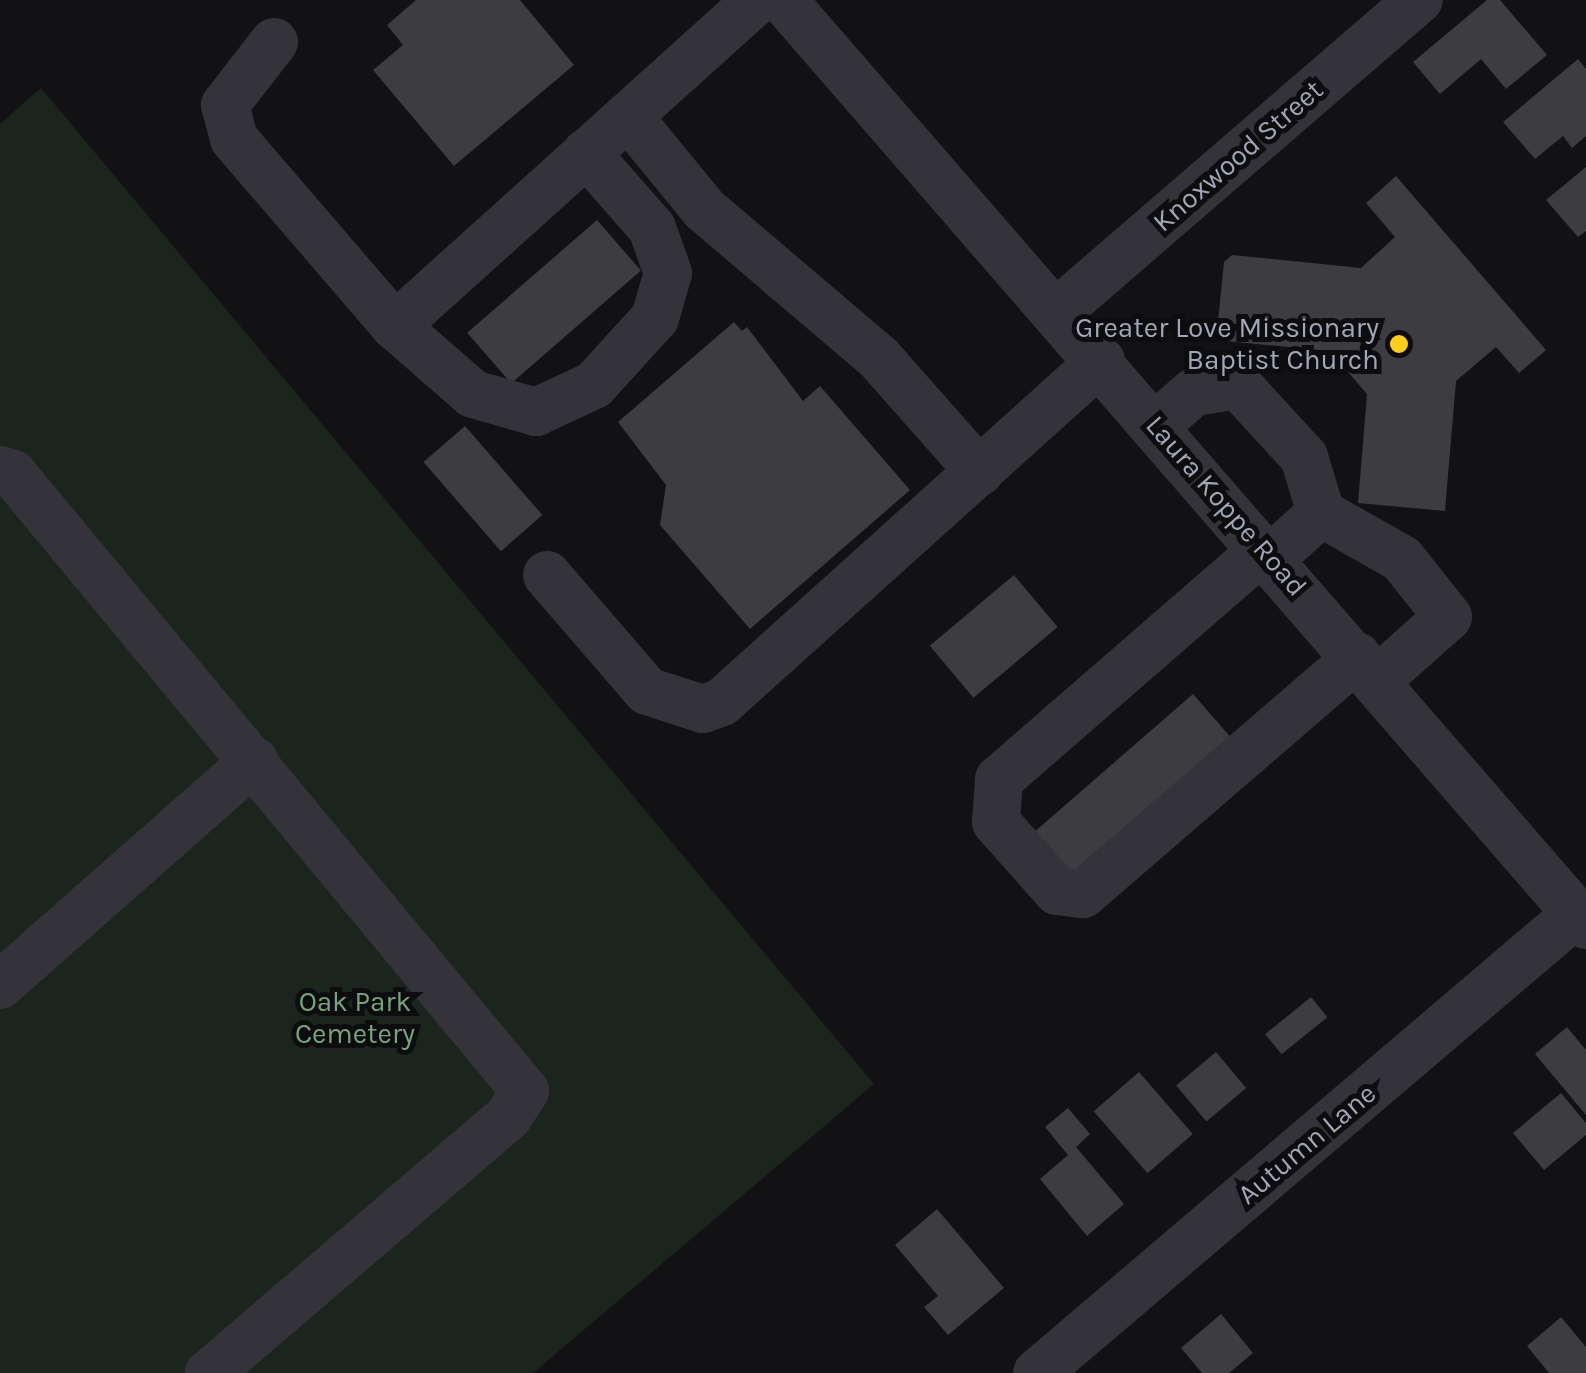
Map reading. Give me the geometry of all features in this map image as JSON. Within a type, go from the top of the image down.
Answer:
[{"type":"street","points":[[395,326],[758,0]]},
{"type":"street","name":"Laura Koppe Road","points":[[784,0],[1102,361],[1581,920]]},
{"type":"street","name":"Knoxwood Street","points":[[1057,312],[1419,0]]},
{"type":"street","points":[[274,42],[225,104],[234,139],[395,326],[474,394],[536,412],[594,384],[656,318],[668,273],[652,228],[586,153]]},
{"type":"street","points":[[628,116],[704,209],[879,358],[980,472]]},
{"type":"street","points":[[547,575],[647,691],[703,709],[722,702],[1102,361]]},
{"type":"street","points":[[1156,425],[1194,392],[1238,385],[1304,457],[1322,513],[1402,559],[1448,617],[1367,668],[1083,894],[1058,891],[996,822],[999,779],[1322,513]]},
{"type":"street","points":[[0,470],[13,474],[525,1091],[508,1117],[208,1373]]},
{"type":"street","points":[[0,985],[254,761]]},
{"type":"street","name":"Autumn Lane","points":[[1037,1373],[1581,920]]},
{"type":"green space","name":"Oak Park Cemetery","points":[[41,88],[874,1084],[533,1373],[0,1373],[0,124]]},
{"type":"building","points":[[416,0],[520,0],[574,65],[454,166],[373,70],[403,45],[387,25]]},
{"type":"building","points":[[1487,0],[1500,0],[1547,55],[1506,89],[1481,59],[1440,94],[1413,62]]},
{"type":"building","points":[[1578,59],[1586,69],[1586,136],[1572,148],[1563,136],[1535,159],[1503,122]]},
{"type":"building","points":[[1586,167],[1586,231],[1578,237],[1546,200]]},
{"type":"building","name":"Greater Love Missionary Baptist Church","points":[[1396,176],[1546,350],[1519,373],[1496,347],[1456,381],[1445,511],[1358,503],[1367,394],[1330,351],[1226,341],[1217,331],[1224,262],[1232,255],[1361,268],[1395,237],[1366,203]]},
{"type":"building","points":[[597,220],[641,271],[511,383],[467,333]]},
{"type":"building","points":[[734,322],[742,331],[747,327],[803,401],[820,386],[910,490],[750,629],[660,525],[666,485],[618,422]]},
{"type":"building","points":[[465,426],[542,515],[501,551],[423,462]]},
{"type":"building","points":[[1014,575],[1058,627],[973,698],[930,646]]},
{"type":"building","points":[[1193,694],[1236,743],[1073,885],[1030,836]]},
{"type":"building","points":[[1311,997],[1327,1017],[1282,1054],[1265,1034]]},
{"type":"building","points":[[1567,1027],[1586,1050],[1586,1115],[1535,1054]]},
{"type":"building","points":[[1216,1052],[1246,1088],[1206,1121],[1176,1085]]},
{"type":"building","points":[[1139,1072],[1193,1134],[1148,1173],[1094,1111]]},
{"type":"building","points":[[1561,1093],[1586,1123],[1586,1135],[1544,1170],[1513,1133]]},
{"type":"building","points":[[1068,1108],[1090,1134],[1076,1147],[1124,1204],[1087,1236],[1040,1179],[1068,1155],[1045,1127]]},
{"type":"building","points":[[937,1209],[1004,1288],[948,1335],[924,1307],[938,1296],[895,1245]]},
{"type":"building","points":[[1221,1314],[1253,1353],[1229,1373],[1202,1373],[1181,1348]]},
{"type":"building","points":[[1561,1317],[1586,1347],[1586,1373],[1549,1373],[1527,1346]]},
{"type":"place","name":"Greater Love Missionary Baptist Church","points":[[1399,344]]}]
